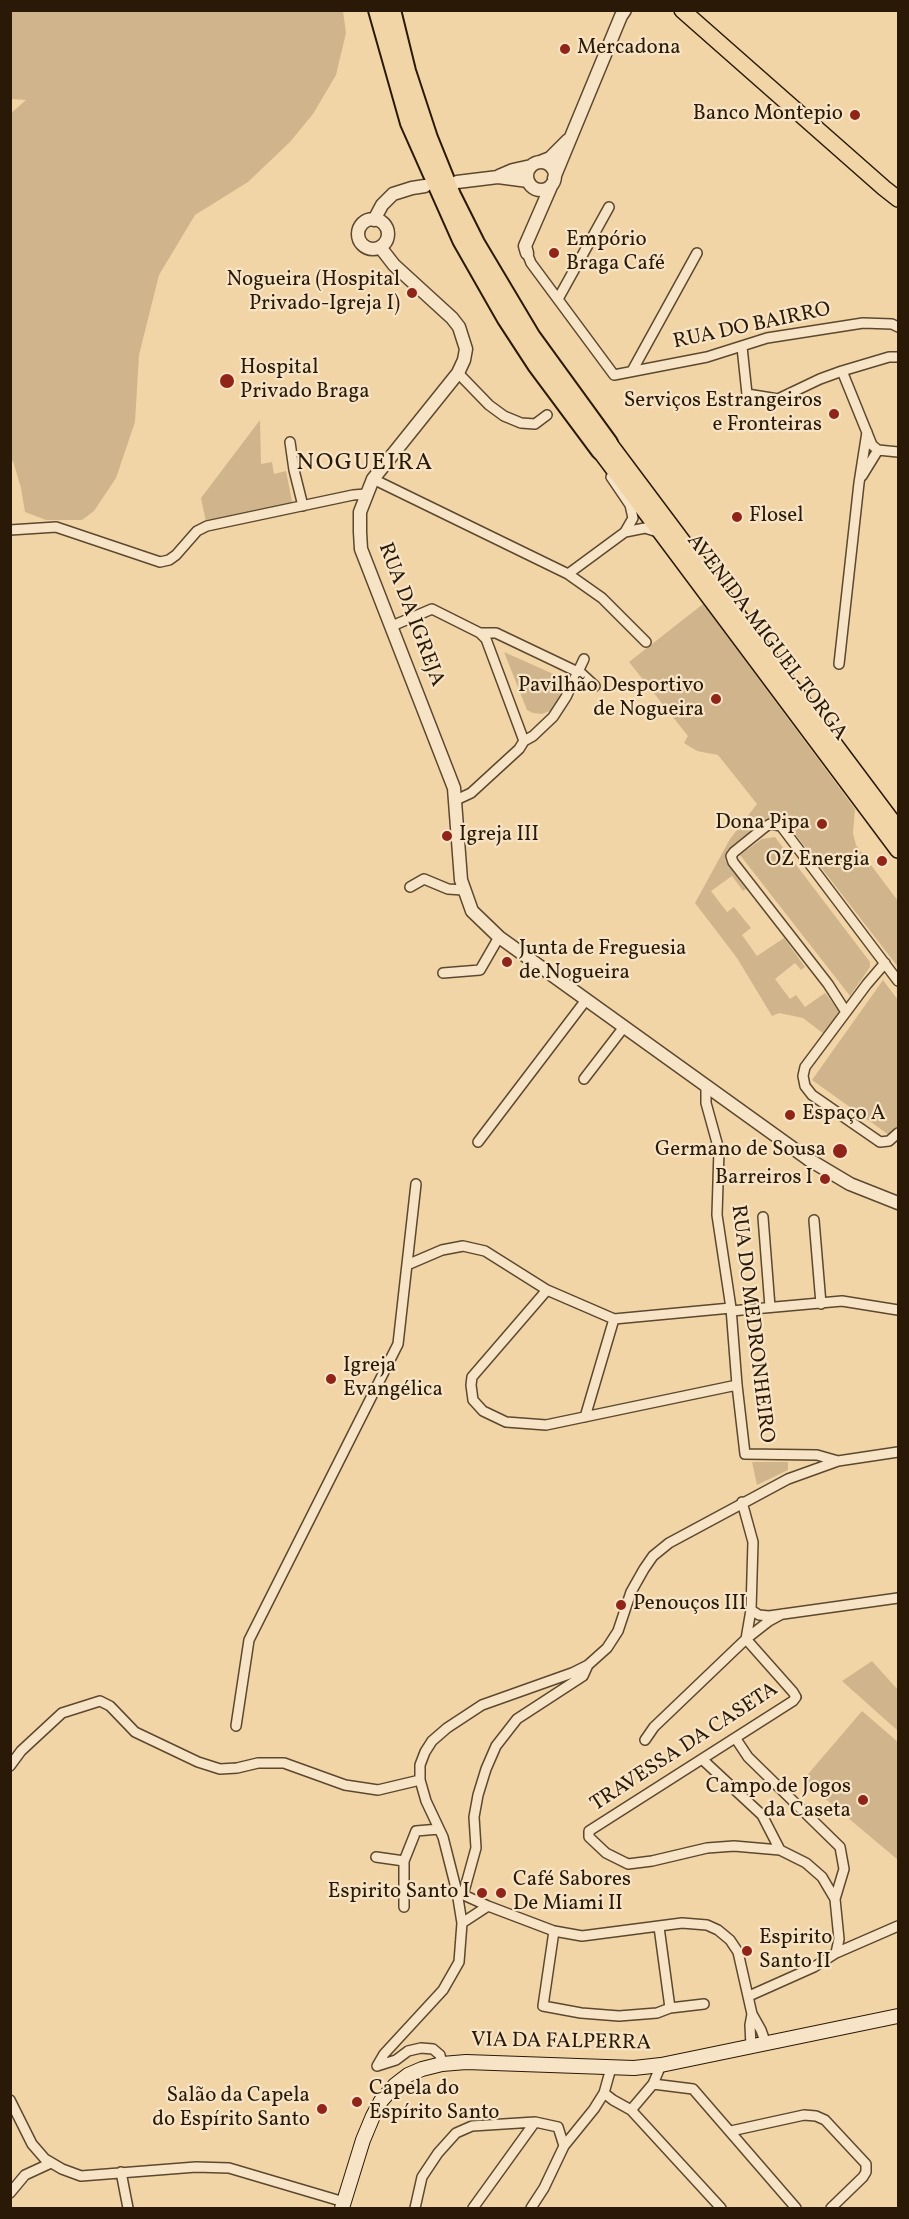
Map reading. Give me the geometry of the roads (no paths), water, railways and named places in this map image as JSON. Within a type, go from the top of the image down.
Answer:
[{"type":"highway","points":[[377,10],[409,123],[461,240],[512,328],[604,450]]},
{"type":"highway","points":[[392,10],[407,71],[429,138],[452,195],[476,243],[532,337],[604,450]]},
{"type":"main road","points":[[682,10],[898,199]]},
{"type":"main road","name":"AVENIDA MIGUEL TORGA","points":[[604,450],[662,533],[898,850]]},
{"type":"main road","name":"AVENIDA MIGUEL TORGA","points":[[604,450],[898,830]]},
{"type":"main road","name":"VIA DA FALPERRA","points":[[343,2205],[363,2140],[381,2101],[408,2075],[442,2064],[466,2062],[611,2068],[661,2065],[898,2016]]},
{"type":"street","points":[[609,207],[558,299],[531,262],[525,246],[623,12]]},
{"type":"street","points":[[538,217],[528,171],[536,164],[550,158],[571,137]]},
{"type":"street","points":[[457,182],[498,177],[513,170],[545,163],[553,169],[553,181]]},
{"type":"street","points":[[498,177],[530,184],[542,190],[553,181]]},
{"type":"street","points":[[374,220],[382,205],[393,195],[425,186]]},
{"type":"street","points":[[369,220],[382,223],[387,231],[386,240],[380,247],[370,249],[359,240],[358,230],[369,220]]},
{"type":"street","name":"RUA DA IGREJA","points":[[380,247],[394,266],[452,318],[459,327],[466,349],[458,373],[373,479],[360,512],[361,549],[447,765],[456,800],[458,853],[463,890],[472,911],[499,937],[829,1173],[898,1203]]},
{"type":"street","points":[[632,371],[697,254]]},
{"type":"street","name":"RUA DO BAIRRO","points":[[558,299],[614,375],[707,357],[767,338],[850,325],[892,324],[898,327]]},
{"type":"street","points":[[742,347],[747,394],[778,399],[820,378],[843,374],[894,357]]},
{"type":"street","points":[[458,373],[504,417],[521,423],[535,424],[547,415]]},
{"type":"street","points":[[843,374],[872,445],[878,450],[898,452]]},
{"type":"street","points":[[839,664],[859,483],[867,432]]},
{"type":"street","points":[[290,442],[303,506]]},
{"type":"street","points":[[604,450],[610,476],[633,512],[633,519],[626,532]]},
{"type":"street","points":[[859,483],[878,450]]},
{"type":"street","points":[[373,479],[568,574],[602,598],[646,642]]},
{"type":"street","points":[[10,530],[56,527],[160,562],[176,555],[197,531],[207,526],[366,494]]},
{"type":"street","points":[[568,574],[626,532],[645,528],[662,533]]},
{"type":"street","points":[[392,626],[432,609],[480,633],[486,639],[524,741]]},
{"type":"street","points":[[480,633],[496,633],[590,679],[595,686]]},
{"type":"street","points":[[456,800],[471,793],[519,749],[524,741],[533,736],[553,717],[566,697],[584,659]]},
{"type":"street","points":[[846,1012],[828,984],[739,870],[731,856],[770,824],[781,826],[898,981]]},
{"type":"street","points":[[410,887],[424,879],[448,889],[463,890]]},
{"type":"street","points":[[443,973],[480,970],[499,937]]},
{"type":"street","points":[[885,963],[805,1068],[803,1077],[805,1086],[812,1095],[880,1142],[889,1141],[898,1133]]},
{"type":"street","points":[[478,1142],[586,1000]]},
{"type":"street","points":[[584,1079],[624,1027]]},
{"type":"street","name":"RUA DO MEDRONHEIRO","points":[[706,1086],[706,1103],[710,1110],[719,1150],[717,1215],[731,1310],[745,1454],[817,1455],[838,1461]]},
{"type":"street","points":[[710,1110],[718,1095]]},
{"type":"street","points":[[236,1726],[249,1640],[398,1344],[416,1184]]},
{"type":"street","points":[[763,1217],[770,1307]]},
{"type":"street","points":[[814,1220],[821,1304]]},
{"type":"street","points":[[407,1265],[442,1250],[463,1246],[485,1251],[547,1290],[614,1319],[842,1301],[898,1310]]},
{"type":"street","points":[[547,1290],[472,1377],[473,1400],[483,1411],[506,1422],[546,1425],[737,1385]]},
{"type":"street","points":[[585,1417],[614,1319]]},
{"type":"street","points":[[442,2064],[440,2055],[433,2049],[421,2048],[408,2051],[396,2060],[377,2066],[384,2054],[453,1977],[459,1962],[462,1923],[460,1893],[420,1780],[420,1765],[432,1742],[447,1728],[483,1705],[588,1665],[607,1648],[618,1631],[631,1592],[653,1556],[669,1543],[788,1479],[838,1461],[898,1452]]},
{"type":"street","points":[[742,1502],[753,1542],[751,1610],[746,1639]]},
{"type":"street","points":[[751,1610],[769,1616],[898,1598]]},
{"type":"street","points":[[645,1740],[654,1727],[746,1639],[782,1614]]},
{"type":"street","name":"TRAVESSA DA CASETA","points":[[746,1639],[794,1692],[796,1697],[793,1701],[589,1831],[589,1837],[606,1853],[628,1864],[652,1861],[707,1848],[734,1846],[780,1850]]},
{"type":"street","points":[[460,1893],[476,1848],[474,1817],[478,1795],[496,1746],[517,1719],[584,1676],[588,1665]]},
{"type":"street","points":[[10,1766],[21,1750],[62,1713],[100,1701],[110,1706],[135,1732],[198,1762],[219,1769],[258,1763],[285,1763],[345,1785],[378,1790],[420,1780]]},
{"type":"street","points":[[736,1739],[748,1757],[840,1847],[844,1869],[835,1899],[839,1939],[836,1953]]},
{"type":"street","points":[[703,1760],[762,1815],[780,1850],[806,1863],[822,1877],[835,1899]]},
{"type":"street","points":[[404,1907],[404,1862],[416,1832],[439,1829]]},
{"type":"street","points":[[376,1857],[404,1862]]},
{"type":"street","points":[[460,1893],[554,1931],[582,1936],[682,1923],[707,1925],[717,1930],[730,1940],[738,1952],[752,2014],[749,2033],[759,2045]]},
{"type":"street","points":[[462,1923],[488,1906]]},
{"type":"street","points":[[749,1996],[814,1967],[836,1953],[898,1926]]},
{"type":"street","points":[[659,1927],[670,2008]]},
{"type":"street","points":[[554,1931],[543,2006],[582,2013],[620,2016],[657,2013],[670,2008],[704,2004]]},
{"type":"street","points":[[752,2014],[761,2030],[759,2045]]},
{"type":"street","points":[[631,2110],[653,2084],[661,2065]]},
{"type":"street","points":[[531,2208],[544,2188],[564,2146],[604,2093],[611,2068]]},
{"type":"street","points":[[653,2084],[693,2089],[796,2208]]},
{"type":"street","points":[[604,2093],[631,2110],[721,2208]]},
{"type":"street","points":[[10,2100],[32,2144],[45,2159],[81,2176],[196,2167],[229,2168],[343,2205]]},
{"type":"street","points":[[731,2132],[804,2115],[816,2116],[825,2120],[866,2164],[863,2177],[831,2208]]},
{"type":"street","points":[[415,2208],[422,2177],[438,2152],[456,2133],[472,2126],[535,2122],[558,2127],[578,2127]]},
{"type":"street","points":[[473,2208],[535,2122]]},
{"type":"street","points":[[558,2127],[564,2146]]},
{"type":"street","points":[[10,2193],[25,2175],[51,2163]]},
{"type":"street","points":[[121,2172],[128,2208]]},
{"type":"street","points":[[709,2195],[710,2208]]},
{"type":"place","name":"Mercadona","points":[[565,49]]},
{"type":"place","name":"Banco Montepio","points":[[855,115]]},
{"type":"place","name":"Empório Braga Café","points":[[554,253]]},
{"type":"place","name":"Nogueira (Hospital Privado-Igreja I)","points":[[412,293]]},
{"type":"place","name":"Hospital Privado Braga","points":[[227,381]]},
{"type":"place","name":"Serviços Estrangeiros e Fronteiras","points":[[834,414]]},
{"type":"place","name":"Flosel","points":[[737,517]]},
{"type":"place","name":"Pavilhão Desportivo de Nogueira","points":[[716,699]]},
{"type":"place","name":"Dona Pipa","points":[[822,824]]},
{"type":"place","name":"Igreja III","points":[[447,836]]},
{"type":"place","name":"OZ Energia","points":[[882,861]]},
{"type":"place","name":"Junta de Freguesia de Nogueira","points":[[507,962]]},
{"type":"place","name":"Espaço A","points":[[790,1115]]},
{"type":"place","name":"Germano de Sousa","points":[[840,1151]]},
{"type":"place","name":"Barreiros I","points":[[825,1179]]},
{"type":"place","name":"Igreja Evangélica","points":[[331,1379]]},
{"type":"place","name":"Penouços III","points":[[621,1605]]},
{"type":"place","name":"Campo de Jogos da Caseta","points":[[863,1800]]},
{"type":"place","name":"Espirito Santo I","points":[[482,1893]]},
{"type":"place","name":"Café Sabores De Miami II","points":[[501,1893]]},
{"type":"place","name":"Espirito Santo II","points":[[747,1951]]},
{"type":"place","name":"Capela do Espírito Santo","points":[[357,2102]]},
{"type":"place","name":"Salão da Capela do Espírito Santo","points":[[322,2109]]},
{"type":"district","name":"NOGUEIRA","points":[[365,465]]}]
